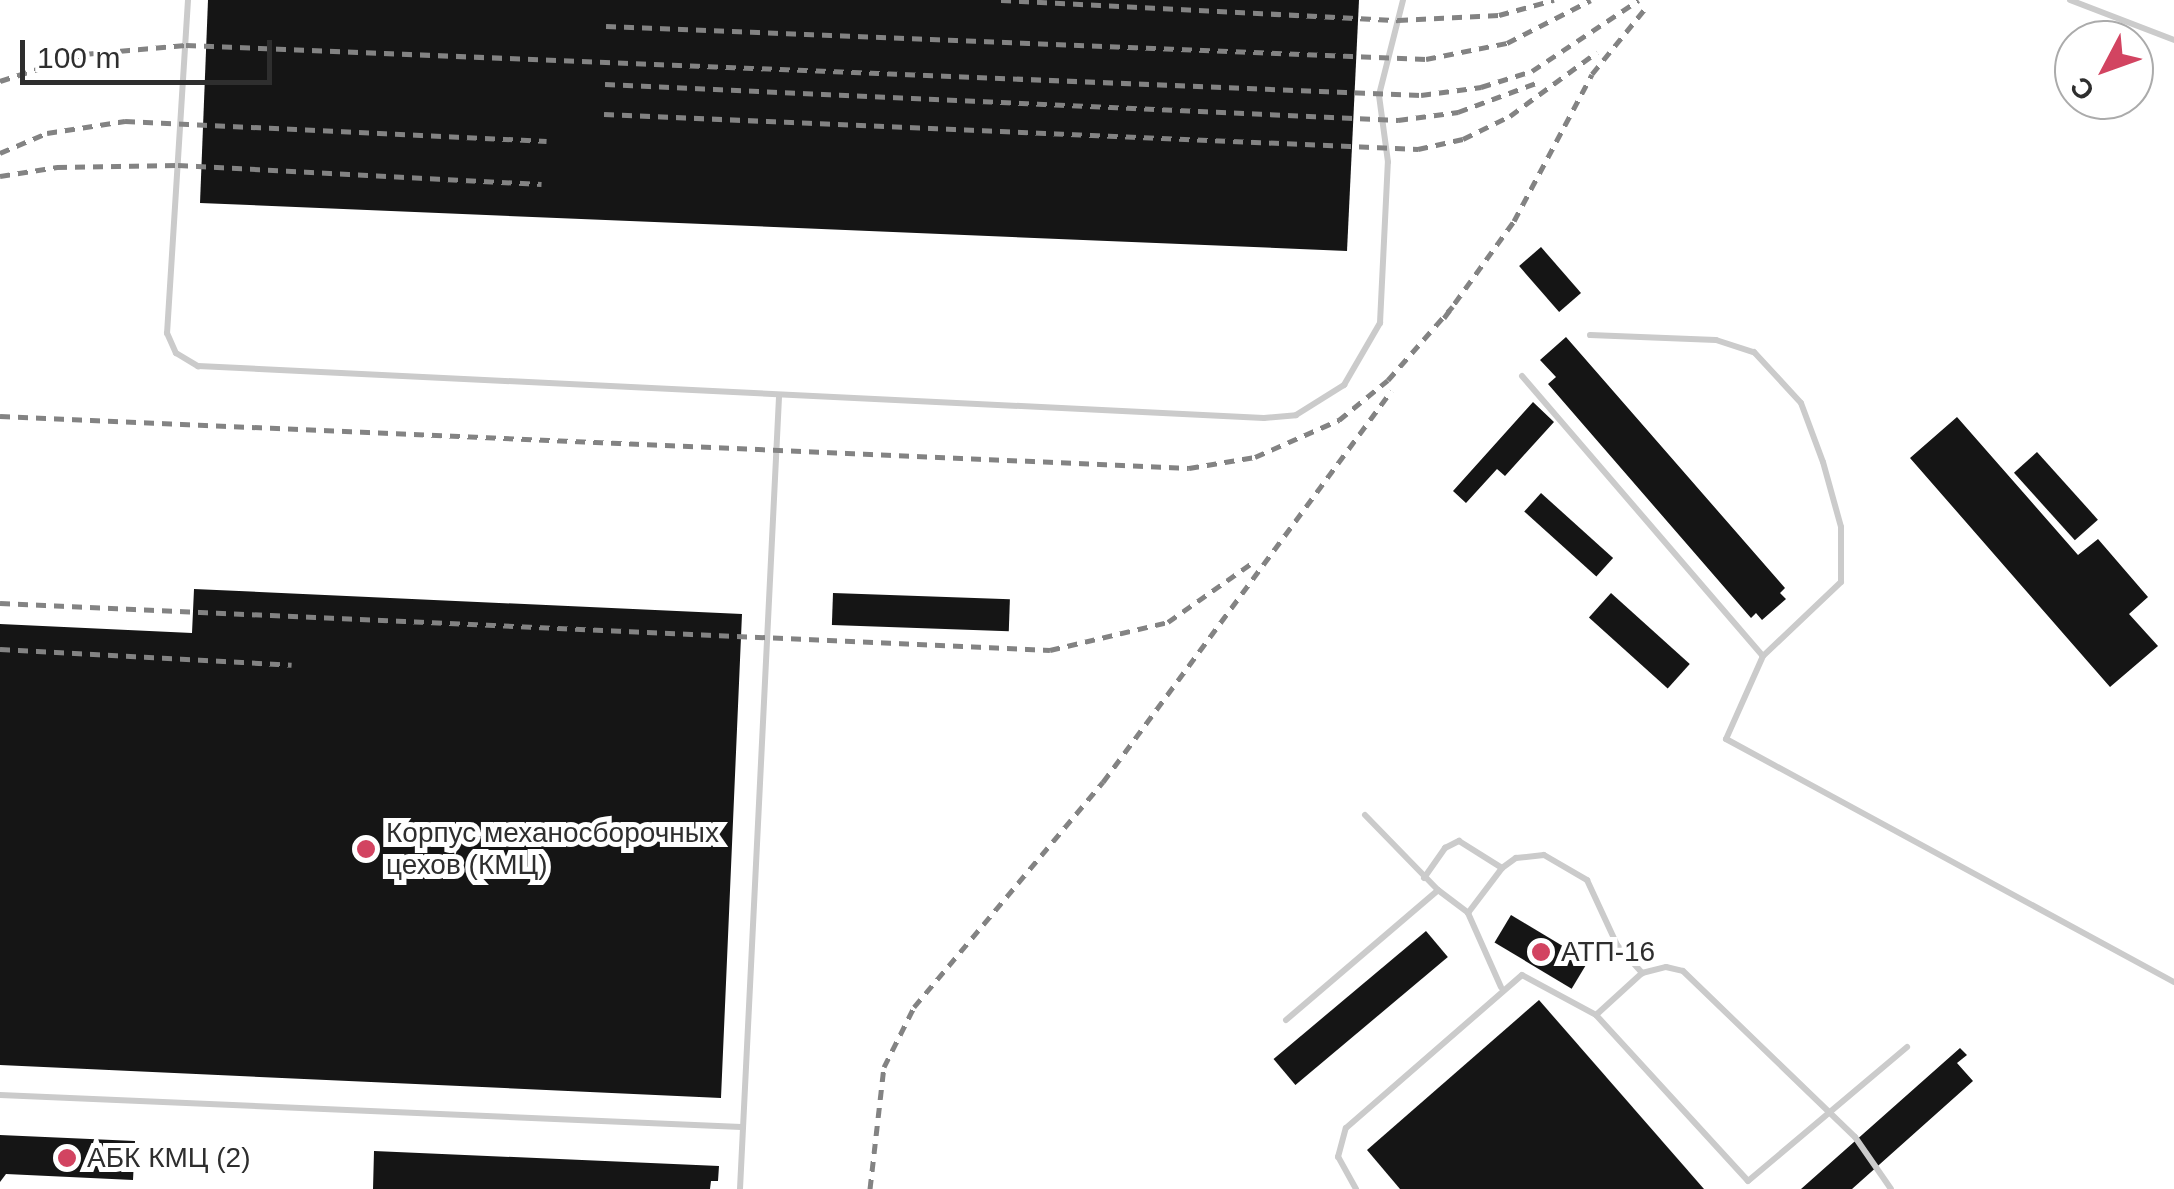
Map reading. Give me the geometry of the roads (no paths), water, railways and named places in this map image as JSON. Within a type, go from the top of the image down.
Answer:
[{"type":"lane","points":[[188,0],[167,318],[170,344],[186,361],[216,369],[1264,418],[1296,415],[1327,399],[1356,372],[1380,322],[1388,162],[1379,95],[1403,0]]},
{"type":"lane","points":[[2070,0],[2174,40]]},
{"type":"lane","points":[[1590,335],[1736,344],[1771,365],[1800,403],[1833,496],[1844,571],[1834,591],[1790,624],[1763,656],[1726,739],[2174,982]]},
{"type":"lane","points":[[1522,376],[1763,656]]},
{"type":"lane","points":[[740,1189],[779,397]]},
{"type":"lane","points":[[1364,816],[1424,878],[1468,913],[1501,987]]},
{"type":"lane","points":[[1424,878],[1444,848],[1459,841],[1502,868]]},
{"type":"lane","points":[[1468,913],[1502,868],[1516,858],[1544,855],[1575,871],[1596,892],[1617,945],[1642,973]]},
{"type":"lane","points":[[1286,1020],[1438,890]]},
{"type":"lane","points":[[1596,1015],[1642,973],[1666,967],[1683,971],[1880,1165],[1890,1188]]},
{"type":"lane","points":[[1356,1189],[1338,1158],[1346,1128],[1501,987],[1532,977],[1596,1015],[1741,1179],[1762,1175],[1907,1047]]},
{"type":"lane","points":[[0,1096],[741,1127]]},
{"type":"railway","points":[[1001,0],[1398,20],[1499,15],[1554,0]]},
{"type":"railway","points":[[606,26],[1426,59],[1507,43],[1591,0]]},
{"type":"railway","points":[[0,81],[84,54],[186,45],[1421,95],[1481,87],[1532,71],[1639,0]]},
{"type":"railway","points":[[1444,318],[1514,221],[1592,74],[1648,5]]},
{"type":"railway","points":[[604,114],[1418,149],[1463,139],[1510,116],[1597,52]]},
{"type":"railway","points":[[605,84],[1398,120],[1458,112],[1536,83]]},
{"type":"railway","points":[[0,153],[47,133],[125,121],[547,141]]},
{"type":"railway","points":[[0,176],[57,167],[178,165],[542,184]]},
{"type":"railway","points":[[0,416],[1189,468],[1255,457],[1339,420],[1388,380],[1453,306]]},
{"type":"railway","points":[[870,1189],[884,1067],[914,1007],[1103,782],[1391,391]]},
{"type":"railway","points":[[0,603],[1050,650],[1168,622],[1252,563]]},
{"type":"railway","points":[[0,649],[292,665]]},
{"type":"place","name":"Корпус механосборочных цехов (КМЦ)","points":[[366,849]]},
{"type":"place","name":"АТП-16","points":[[1541,952]]},
{"type":"place","name":"АБК КМЦ (2)","points":[[67,1158]]}]
